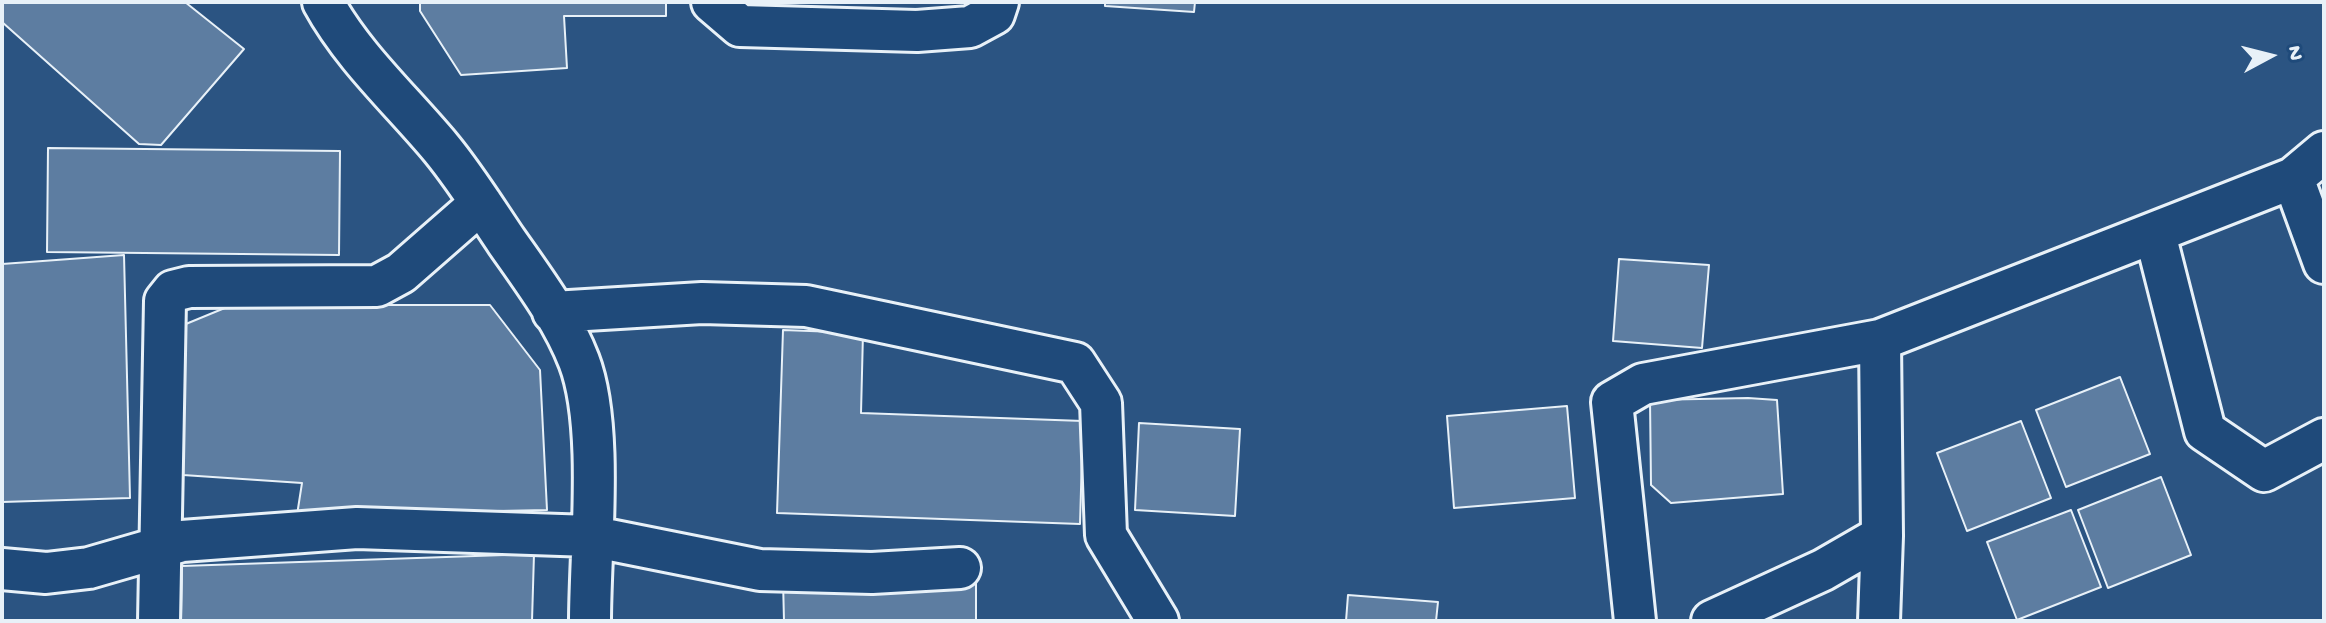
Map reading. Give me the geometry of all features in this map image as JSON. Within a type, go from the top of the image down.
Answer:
[{"type":"street","points":[[323,2],[339,32],[442,149],[481,203],[553,312],[579,362],[590,412],[590,621]]},
{"type":"street","points":[[712,2],[740,26],[917,31],[970,27],[994,14],[998,2]]},
{"type":"street","points":[[1635,621],[1612,402],[1643,384],[1880,340],[2293,178],[2324,152]]},
{"type":"street","points":[[2293,178],[2324,263]]},
{"type":"street","points":[[159,621],[162,329],[165,301],[173,291],[189,287],[377,286],[401,273],[481,203]]},
{"type":"street","points":[[2155,234],[2205,431],[2264,471],[2324,439]]},
{"type":"street","points":[[553,312],[702,303],[806,306],[1075,363],[1101,403],[1106,535],[1158,621]]},
{"type":"street","points":[[1879,621],[1882,536],[1880,340]]},
{"type":"street","points":[[2,569],[46,573],[89,568],[182,541],[357,528],[590,536],[760,570],[872,573],[960,568]]},
{"type":"street","points":[[1712,621],[1823,570],[1882,536]]},
{"type":"building","points":[[2,2],[185,2],[244,49],[161,145],[139,144],[2,22]]},
{"type":"building","points":[[420,2],[666,2],[666,16],[564,16],[567,68],[461,75],[420,11]]},
{"type":"building","points":[[726,2],[824,2],[727,6]]},
{"type":"building","points":[[1105,2],[1195,2],[1194,12],[1105,6]]},
{"type":"building","points":[[48,148],[340,151],[339,255],[47,252]]},
{"type":"building","points":[[124,255],[130,498],[2,502],[2,264]]},
{"type":"building","points":[[1619,259],[1709,265],[1702,348],[1613,341]]},
{"type":"building","points":[[232,305],[490,305],[540,370],[547,510],[297,515],[302,483],[183,475],[181,326]]},
{"type":"building","points":[[783,330],[863,333],[861,413],[1083,421],[1080,524],[777,513]]},
{"type":"building","points":[[2120,377],[2150,454],[2066,487],[2036,410]]},
{"type":"building","points":[[1650,400],[1777,400],[1783,494],[1671,503],[1651,485]]},
{"type":"building","points":[[1567,406],[1575,498],[1454,508],[1447,416]]},
{"type":"building","points":[[2021,421],[2051,498],[1967,531],[1937,453]]},
{"type":"building","points":[[1139,423],[1240,429],[1235,516],[1135,510]]},
{"type":"building","points":[[2161,477],[2191,555],[2108,588],[2078,510]]},
{"type":"building","points":[[2071,510],[2101,587],[2017,620],[1987,542]]},
{"type":"building","points":[[534,554],[532,621],[181,621],[182,566]]},
{"type":"building","points":[[783,580],[976,580],[976,621],[784,621]]},
{"type":"building","points":[[1348,595],[1438,602],[1436,621],[1346,621]]}]
